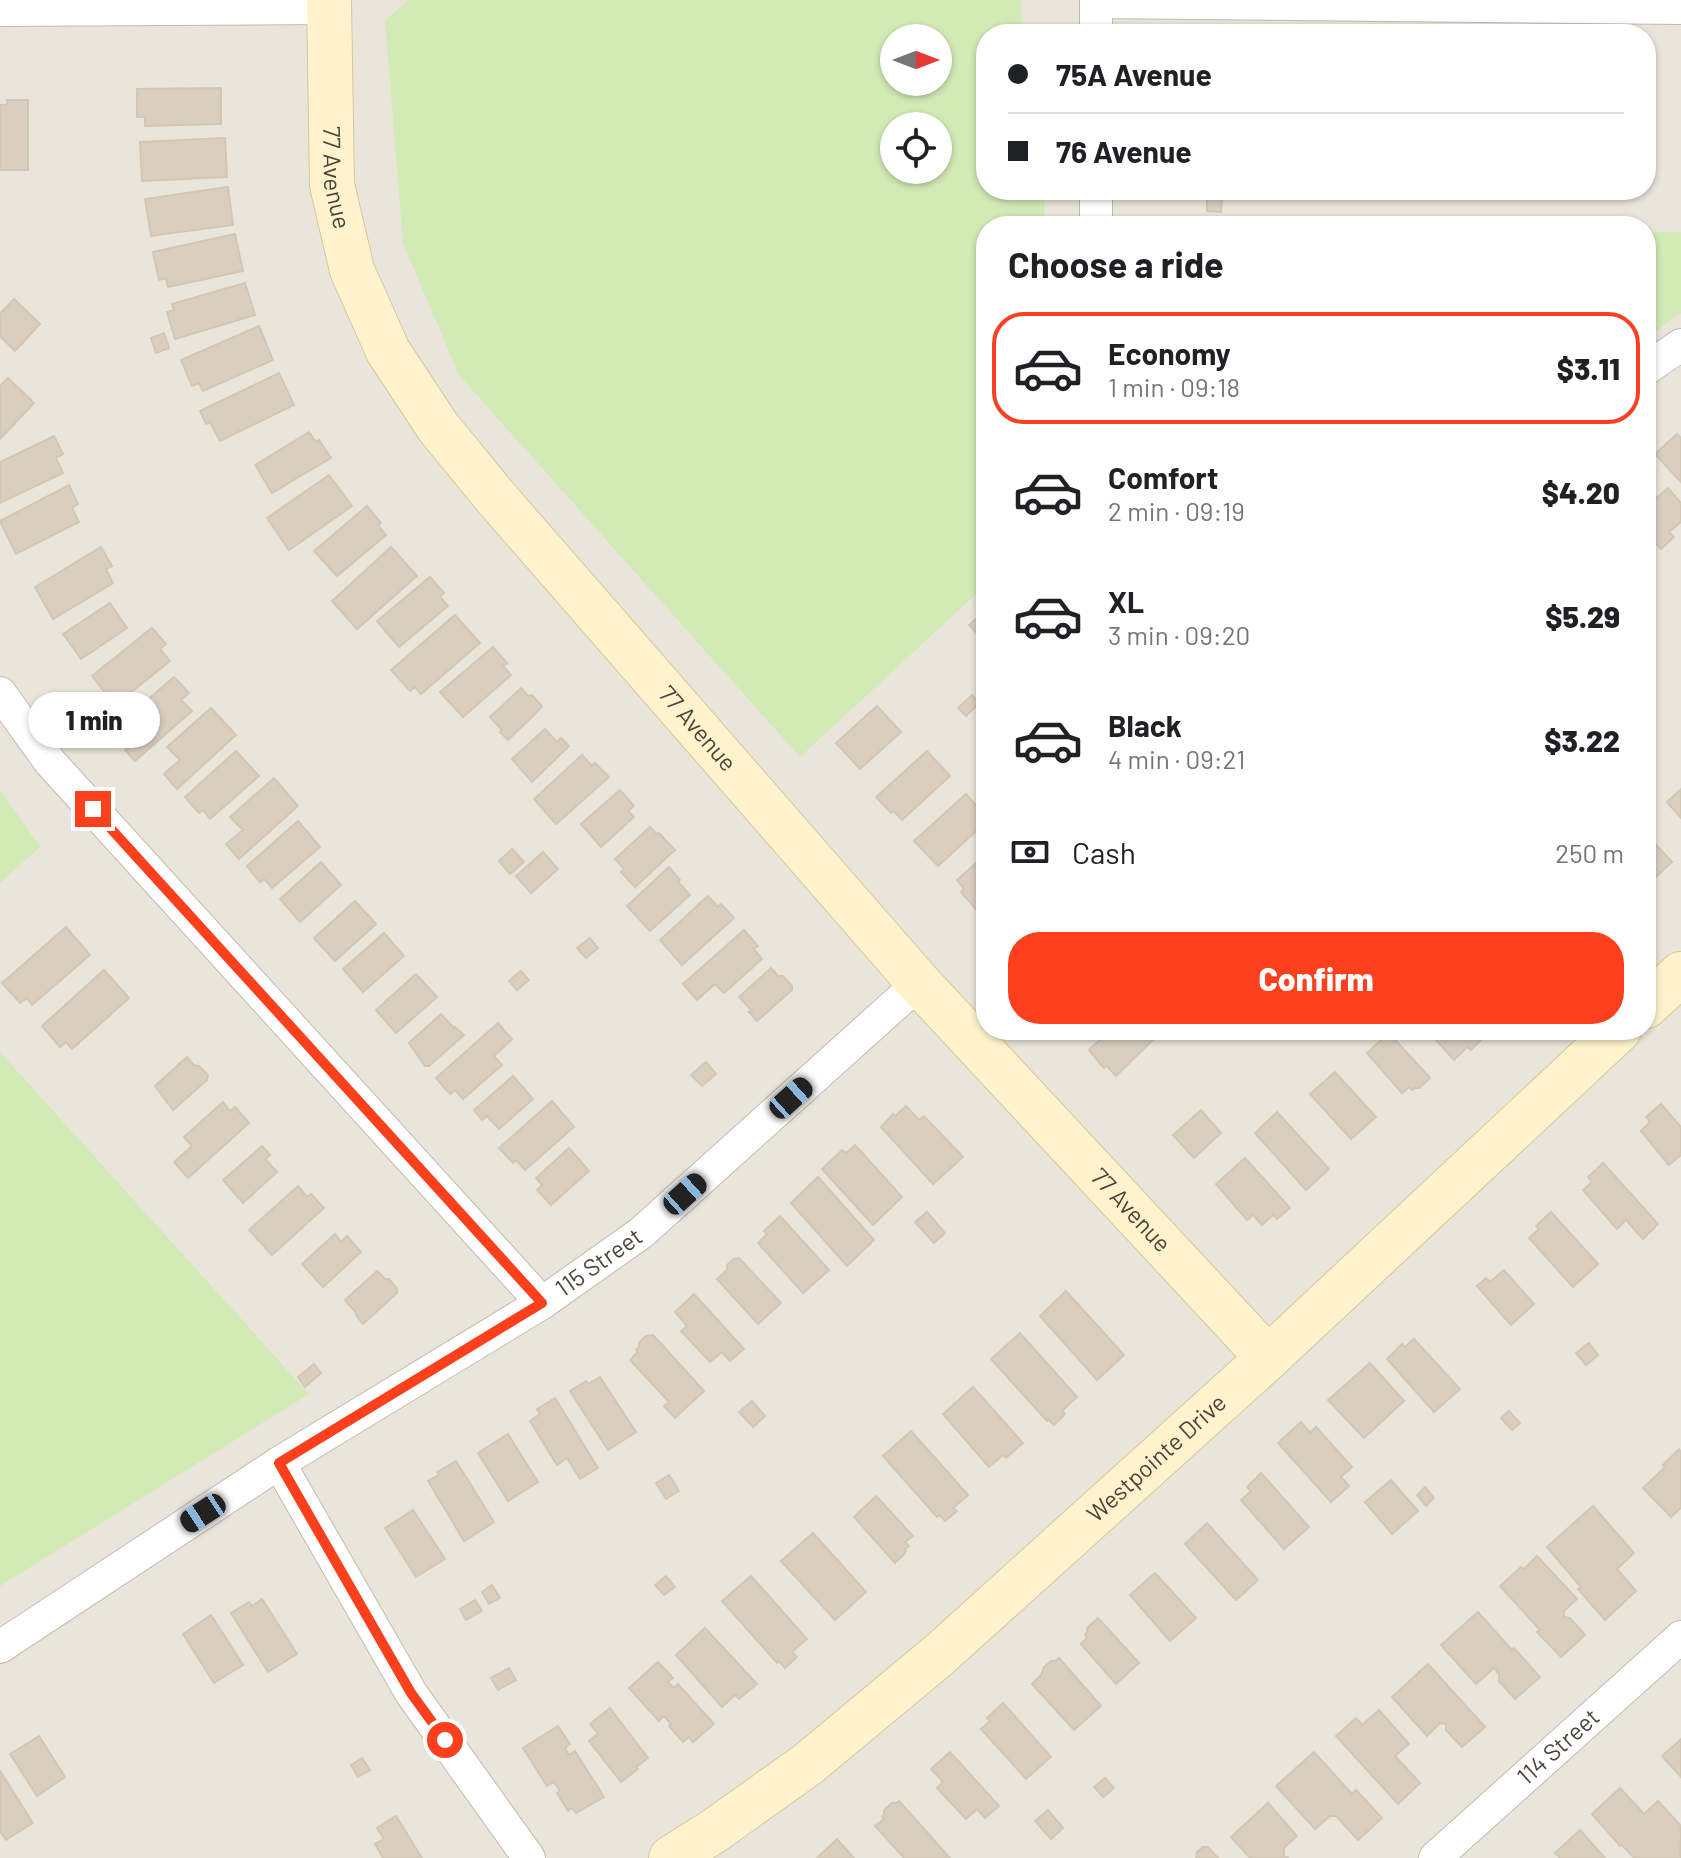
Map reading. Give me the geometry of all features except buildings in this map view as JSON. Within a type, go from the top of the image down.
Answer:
[{"type":"street","points":[[1096,24],[1096,2],[1681,8]]},
{"type":"street","points":[[0,10],[329,4]]},
{"type":"street","name":"77 Avenue","points":[[329,4],[332,185],[352,270],[388,351],[438,427],[497,499],[919,983],[1268,1358]]},
{"type":"street","points":[[1656,362],[1681,345]]},
{"type":"street","points":[[0,693],[50,762],[542,1303]]},
{"type":"street","points":[[1656,997],[1681,974]]},
{"type":"street","name":"115 Street","points":[[0,1647],[279,1463],[542,1303],[641,1233],[919,983]]},
{"type":"street","name":"Westpointe Drive","points":[[671,1858],[808,1764],[939,1655],[1268,1358],[1605,1040]]},
{"type":"street","points":[[279,1463],[411,1693],[529,1858]]},
{"type":"street","name":"114 Street","points":[[1435,1858],[1681,1637]]},
{"type":"shaded area","points":[[0,0],[1681,0],[1681,1858],[0,1858]]},
{"type":"green space","points":[[408,0],[1021,0],[1022,24],[976,24],[976,200],[1045,200],[1044,216],[976,216],[976,594],[800,757],[459,375],[403,243],[385,21]]},
{"type":"green space","points":[[1656,232],[1681,232],[1681,313],[1656,331]]},
{"type":"green space","points":[[0,790],[40,847],[0,883]]},
{"type":"green space","points":[[0,1052],[309,1394],[0,1586]]},
{"type":"route","points":[[93,809],[542,1303],[279,1463],[411,1693],[445,1740]]}]
